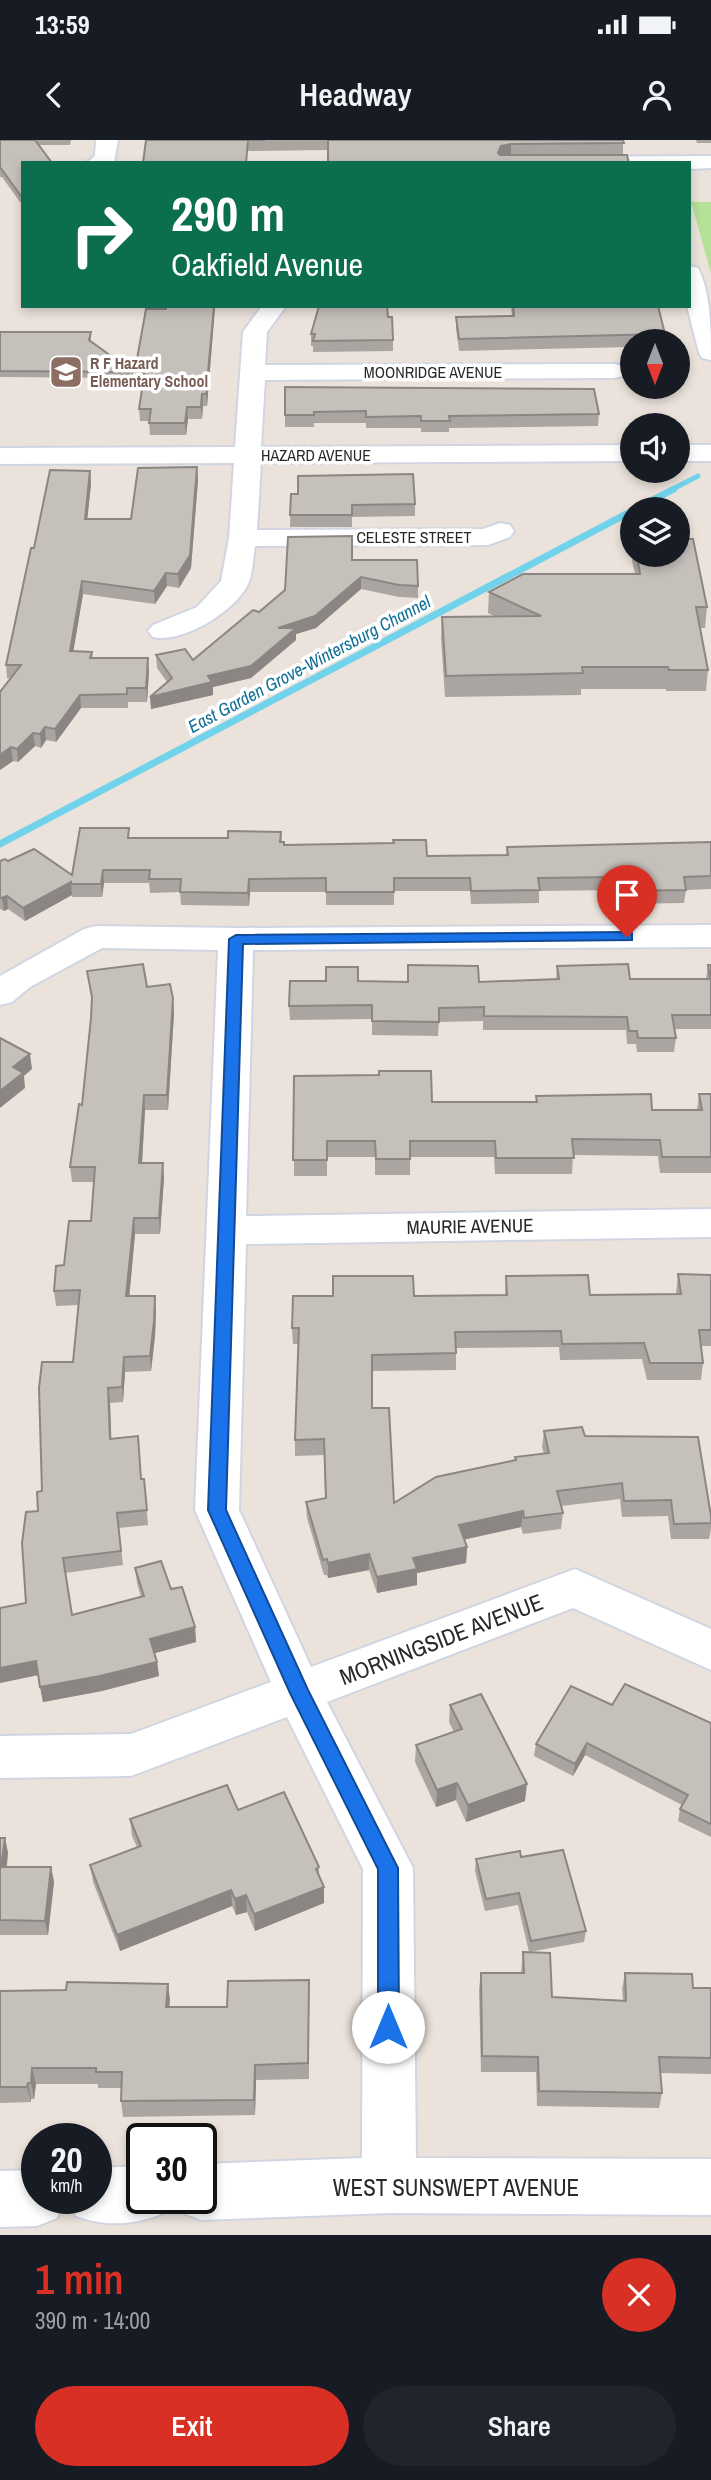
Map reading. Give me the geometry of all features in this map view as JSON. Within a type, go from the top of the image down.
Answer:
[{"type":"street","points":[[654,140],[660,161]]},
{"type":"street","points":[[691,162],[711,162]]},
{"type":"street","points":[[691,277],[711,353]]},
{"type":"street","points":[[163,631],[207,613],[235,583],[243,538],[255,332],[273,308]]},
{"type":"street","name":"MOONRIDGE AVENUE","points":[[252,373],[614,371]]},
{"type":"street","name":"HAZARD AVENUE","points":[[2,464],[246,455],[620,453]]},
{"type":"street","points":[[690,453],[711,453]]},
{"type":"street","name":"CELESTE STREET","points":[[243,538],[488,537],[500,531]]},
{"type":"street","points":[[6,980],[96,937],[236,939],[711,936]]},
{"type":"street","points":[[236,939],[217,1510],[299,1693],[388,1868],[389,2185]]},
{"type":"street","name":"MAURIE AVENUE","points":[[228,1230],[711,1223]]},
{"type":"street","name":"MORNINGSIDE AVENUE","points":[[0,1757],[131,1755],[575,1588],[711,1650]]},
{"type":"street","name":"WEST SUNSWEPT AVENUE","points":[[217,2191],[389,2185],[711,2187]]},
{"type":"street","points":[[0,2199],[21,2198]]},
{"type":"green space","points":[[691,202],[711,202],[711,273]]},
{"type":"building","points":[[0,140],[35,140],[51,161],[21,161],[21,196],[0,167]]},
{"type":"building","points":[[146,140],[248,140],[246,161],[143,161]]},
{"type":"building","points":[[328,140],[623,140],[624,143],[511,144],[501,146],[498,153],[627,155],[628,161],[328,161]]},
{"type":"building","points":[[214,308],[206,394],[202,394],[201,407],[187,407],[185,423],[149,423],[151,409],[139,409],[145,370],[135,370],[146,309]]},
{"type":"building","points":[[318,308],[387,308],[388,317],[392,317],[393,340],[313,341],[315,334],[311,334]]},
{"type":"building","points":[[513,308],[658,308],[664,329],[620,329],[620,335],[459,339],[456,317],[514,316]]},
{"type":"building","points":[[0,332],[91,332],[89,340],[133,372],[0,371]]},
{"type":"building","points":[[285,387],[594,389],[599,414],[449,416],[450,421],[421,421],[421,416],[366,417],[366,411],[285,415]]},
{"type":"building","points":[[197,467],[190,555],[178,574],[166,573],[154,591],[82,581],[70,651],[92,652],[90,658],[148,658],[146,688],[127,688],[127,694],[80,695],[55,729],[45,727],[40,734],[33,733],[17,749],[11,747],[0,755],[0,692],[21,665],[6,665],[50,470],[90,471],[85,519],[131,519],[138,468]]},
{"type":"building","points":[[413,474],[415,504],[352,505],[352,515],[290,515],[291,494],[298,494],[298,476]]},
{"type":"building","points":[[352,536],[352,560],[417,560],[418,586],[361,577],[315,616],[278,628],[296,628],[251,666],[208,676],[212,682],[150,697],[172,678],[156,655],[185,649],[193,660],[253,610],[259,612],[285,590],[288,537]]},
{"type":"building","points":[[690,539],[693,539],[707,607],[696,607],[708,670],[582,667],[583,673],[446,676],[442,617],[541,616],[489,592],[523,574],[640,574],[639,567],[690,567]]},
{"type":"building","points":[[80,828],[129,828],[128,838],[228,838],[228,831],[281,832],[280,842],[284,842],[284,845],[426,840],[427,856],[508,855],[507,847],[711,842],[711,876],[684,877],[686,890],[618,891],[616,877],[538,878],[540,890],[471,891],[470,878],[394,878],[394,892],[326,892],[326,878],[249,879],[248,893],[180,892],[181,879],[149,879],[150,870],[103,870],[101,884],[71,882],[23,908],[7,896],[0,897],[0,861],[8,861],[34,849],[72,875]]},
{"type":"building","points":[[143,964],[147,987],[170,984],[173,998],[167,1095],[144,1095],[139,1163],[163,1163],[159,1218],[134,1218],[126,1296],[155,1296],[154,1321],[150,1356],[124,1357],[122,1387],[108,1388],[110,1439],[138,1436],[141,1479],[144,1479],[147,1510],[117,1513],[121,1551],[63,1558],[72,1615],[144,1596],[135,1568],[161,1561],[171,1589],[182,1587],[195,1627],[150,1639],[157,1662],[40,1687],[36,1661],[0,1668],[0,1608],[26,1603],[22,1543],[26,1512],[38,1511],[37,1492],[42,1491],[39,1388],[42,1362],[73,1362],[80,1290],[54,1291],[56,1266],[64,1265],[69,1221],[91,1221],[95,1167],[70,1167],[79,1104],[82,1105],[91,1018],[92,997],[87,971]]},
{"type":"building","points":[[628,964],[630,979],[710,979],[708,965],[711,965],[711,1015],[672,1015],[676,1038],[638,1038],[637,1031],[629,1031],[627,1017],[484,1016],[484,1007],[439,1008],[439,1022],[372,1021],[372,1005],[289,1006],[290,981],[326,981],[326,967],[358,967],[358,981],[408,982],[408,965],[478,966],[479,982],[559,979],[557,966]]},
{"type":"building","points":[[0,1038],[30,1054],[13,1067],[23,1073],[0,1091]]},
{"type":"building","points":[[379,1071],[431,1071],[432,1102],[537,1102],[536,1096],[651,1094],[652,1110],[702,1110],[699,1094],[711,1094],[711,1157],[662,1157],[660,1140],[572,1139],[574,1158],[496,1158],[495,1141],[410,1141],[410,1159],[376,1159],[375,1141],[327,1141],[327,1160],[293,1160],[294,1076],[379,1075]]},
{"type":"building","points":[[678,1274],[711,1275],[711,1330],[699,1330],[703,1363],[650,1363],[644,1343],[562,1344],[561,1331],[455,1332],[456,1353],[372,1355],[372,1408],[389,1408],[394,1503],[436,1477],[516,1460],[515,1457],[549,1453],[544,1431],[582,1427],[585,1436],[698,1437],[711,1523],[674,1524],[671,1500],[624,1501],[622,1483],[557,1491],[563,1513],[524,1518],[523,1511],[459,1525],[467,1547],[413,1558],[417,1569],[377,1577],[369,1554],[328,1563],[327,1559],[323,1560],[306,1502],[326,1498],[324,1439],[295,1440],[299,1328],[292,1328],[293,1296],[333,1296],[333,1276],[413,1276],[414,1296],[507,1295],[506,1276],[588,1275],[590,1295],[681,1294]]},
{"type":"building","points":[[625,1684],[711,1723],[711,1824],[680,1809],[688,1795],[587,1743],[575,1764],[536,1744],[571,1686],[612,1705]]},
{"type":"building","points":[[481,1694],[527,1784],[468,1805],[457,1783],[437,1790],[416,1745],[462,1729],[450,1705]]},
{"type":"building","points":[[227,1785],[238,1810],[284,1792],[319,1867],[316,1869],[324,1887],[254,1914],[246,1895],[235,1899],[231,1890],[117,1935],[90,1865],[141,1846],[130,1819]]},
{"type":"building","points":[[0,1838],[5,1838],[1,1867],[51,1867],[45,1921],[0,1920]]},
{"type":"building","points":[[563,1850],[586,1931],[531,1941],[519,1893],[486,1899],[476,1859],[520,1851],[521,1857]]},
{"type":"building","points":[[523,1952],[550,1953],[552,1997],[626,2001],[625,1973],[692,1974],[693,1988],[711,1988],[711,2058],[659,2057],[662,2093],[539,2091],[538,2057],[482,2056],[481,1973],[524,1973]]},
{"type":"building","points":[[309,1980],[308,2063],[255,2065],[254,2100],[121,2101],[122,2072],[96,2072],[96,2068],[32,2068],[31,2083],[28,2083],[27,2087],[0,2087],[0,1991],[66,1990],[67,1982],[168,1984],[166,2007],[227,2007],[228,1981]]},
{"type":"waterway","name":"East Garden Grove-Wintersburg Channel","points":[[671,490],[698,476]]},
{"type":"waterway","name":"East Garden Grove-Wintersburg Channel","points":[[658,497],[674,489]]},
{"type":"waterway","name":"East Garden Grove-Wintersburg Channel","points":[[0,844],[620,517]]},
{"type":"place","name":"R F Hazard Elementary School","points":[[66,372]]},
{"type":"route","points":[[388,2027],[388,1868],[299,1693],[217,1510],[236,939],[627,937]]}]
